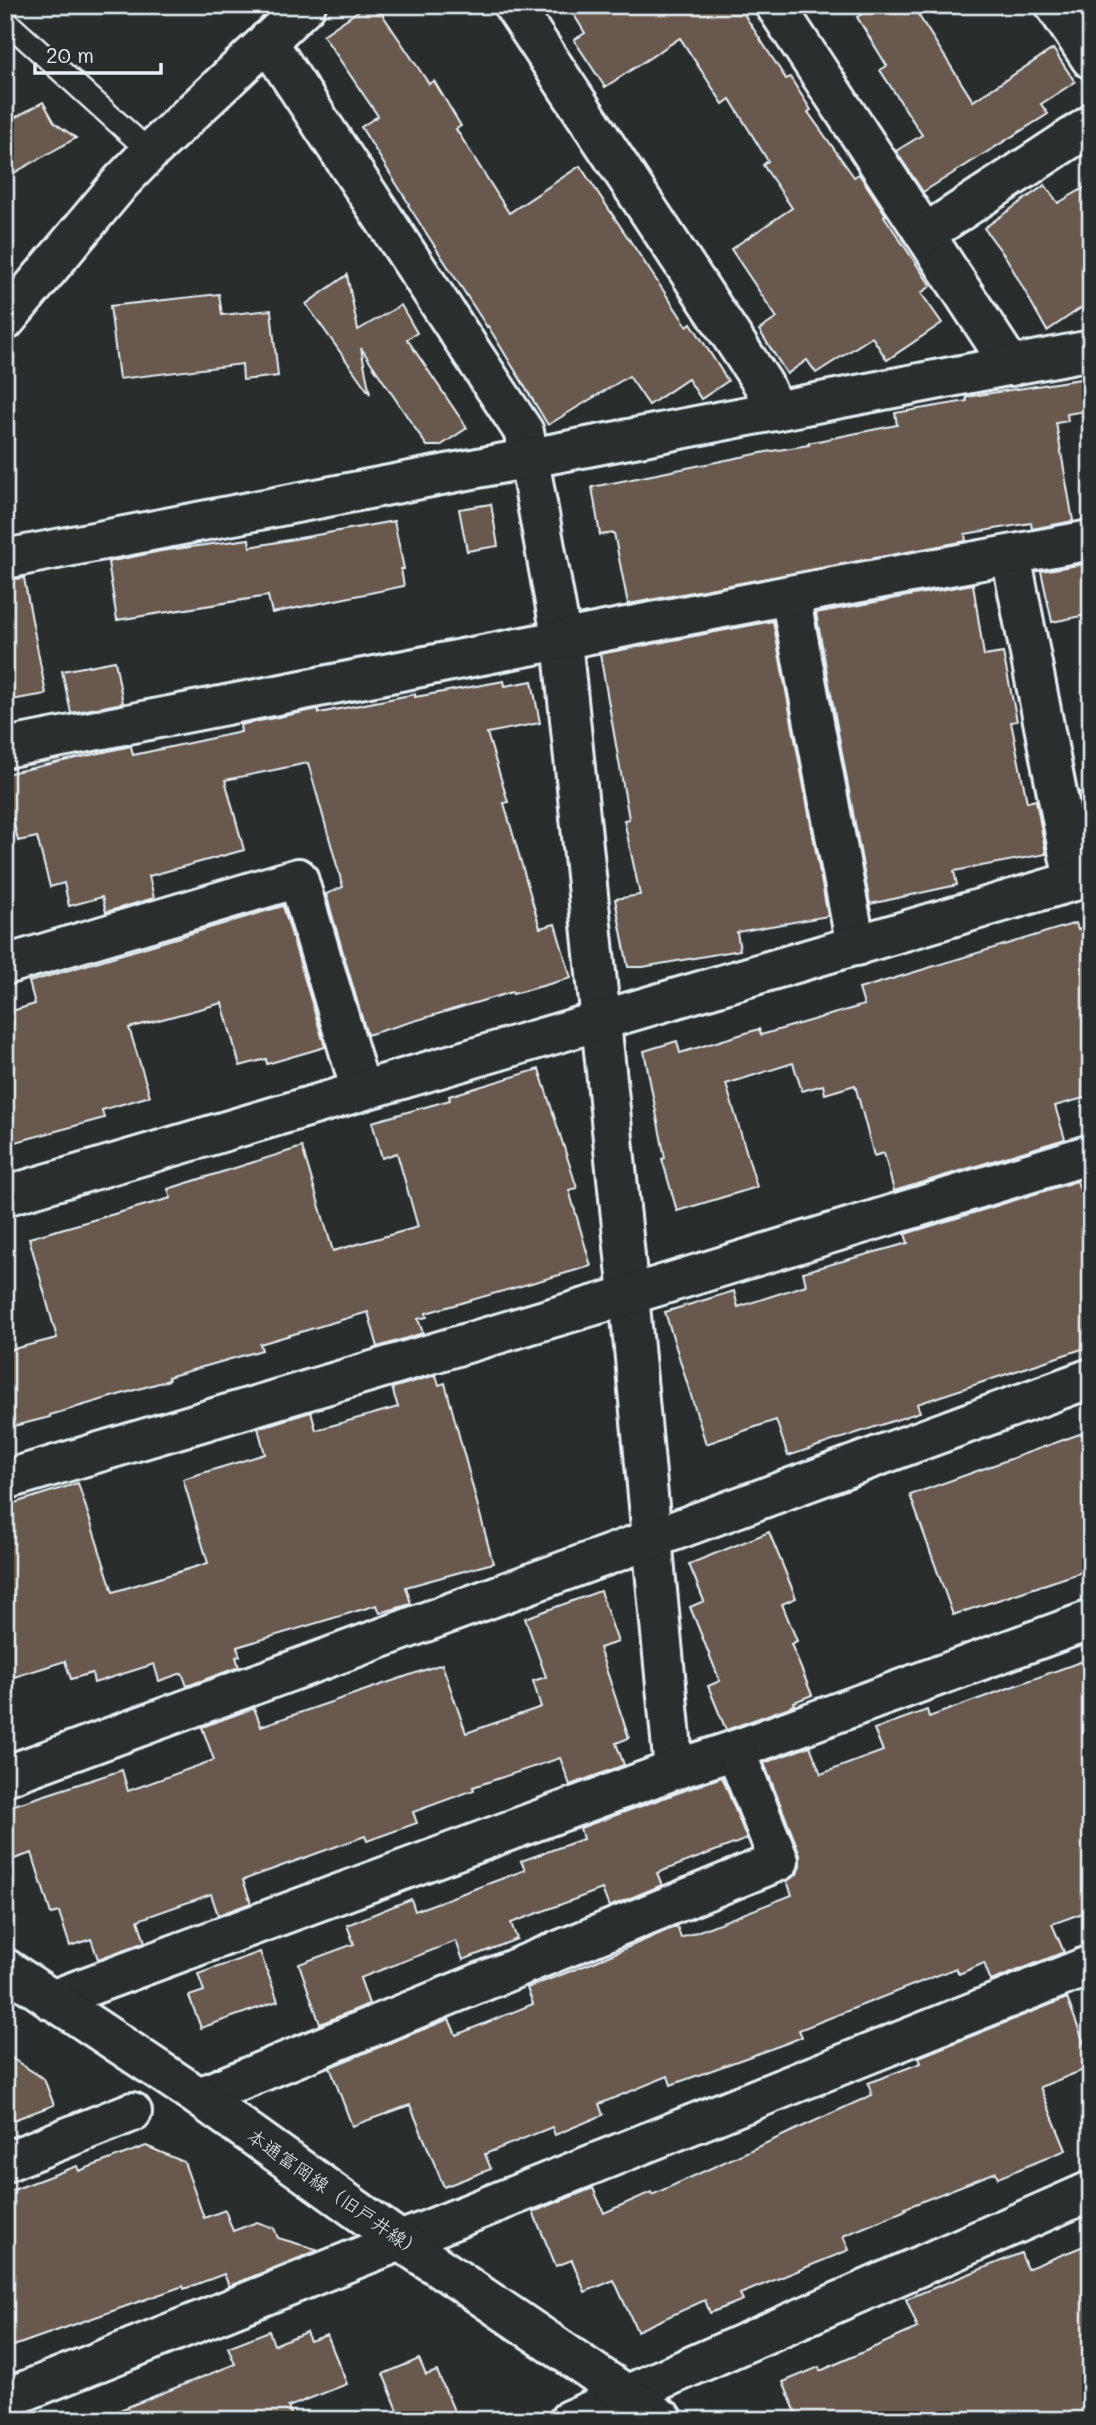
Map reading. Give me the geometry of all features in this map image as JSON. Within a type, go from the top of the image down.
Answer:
[{"type":"street","points":[[5,321],[121,182],[306,5]]},
{"type":"street","points":[[513,5],[764,384],[775,411]]},
{"type":"street","points":[[775,5],[1011,366]]},
{"type":"street","points":[[1071,16],[1091,59]]},
{"type":"street","points":[[267,41],[524,432],[562,641],[629,1295],[674,1770]]},
{"type":"street","points":[[925,234],[1091,125]]},
{"type":"street","points":[[5,559],[1091,350]]},
{"type":"street","points":[[5,748],[562,641],[790,594],[1091,540]]},
{"type":"street","points":[[5,1196],[1082,879],[1011,555]]},
{"type":"street","points":[[790,594],[856,946]]},
{"type":"street","points":[[5,965],[298,878],[361,1091]]},
{"type":"street","points":[[5,1480],[629,1295],[1091,1154]]},
{"type":"street","points":[[5,1776],[1091,1378]]},
{"type":"street","points":[[51,2000],[674,1770],[1091,1620]]},
{"type":"street","points":[[199,2097],[779,1861],[735,1750]]},
{"type":"street","points":[[5,2399],[1091,1965]]},
{"type":"street","name":"本通富岡線（旧戸井線）","points":[[5,1968],[199,2097],[402,2242],[664,2420]]},
{"type":"street","points":[[5,2162],[132,2112]]},
{"type":"street","points":[[569,2420],[1091,2191]]},
{"type":"lane","points":[[5,20],[150,152]]},
{"type":"building","points":[[367,5],[376,5],[429,84],[434,81],[461,126],[456,129],[509,213],[580,166],[687,326],[691,323],[728,381],[701,399],[688,379],[649,405],[629,376],[548,425],[361,127],[378,116],[323,35]]},
{"type":"building","points":[[568,5],[738,5],[786,79],[790,77],[811,110],[808,112],[854,177],[859,174],[886,215],[884,216],[931,286],[921,293],[942,323],[887,360],[872,337],[816,373],[807,360],[787,374],[759,330],[777,318],[731,249],[792,208],[763,165],[768,161],[730,99],[723,104],[680,38],[605,87],[574,40],[585,33]]},
{"type":"building","points":[[875,5],[912,5],[973,101],[1053,49],[1075,82],[1041,104],[1048,114],[923,192],[896,151],[922,135],[880,70],[887,66],[857,17]]},
{"type":"building","points":[[43,102],[55,123],[76,138],[5,178],[5,123]]},
{"type":"building","points":[[1091,184],[1091,301],[1047,331],[1007,259],[984,228],[1045,185],[1058,203]]},
{"type":"building","points":[[347,275],[358,330],[401,305],[417,333],[407,339],[467,428],[440,446],[427,446],[361,348],[370,394],[306,304]]},
{"type":"building","points":[[219,294],[222,315],[271,310],[278,376],[243,380],[242,364],[119,379],[110,306]]},
{"type":"building","points":[[1087,378],[1091,410],[1067,414],[1068,421],[1056,423],[1073,521],[1032,529],[1031,523],[965,534],[966,541],[628,604],[614,533],[600,535],[592,487],[897,425],[895,413],[967,401],[966,397]]},
{"type":"building","points":[[491,504],[498,546],[467,551],[459,509]]},
{"type":"building","points":[[394,521],[404,569],[401,569],[404,586],[272,613],[268,596],[117,620],[108,562],[161,551],[249,539],[250,547]]},
{"type":"building","points":[[1091,563],[1091,614],[1052,622],[1041,571]]},
{"type":"building","points":[[24,578],[46,694],[5,701],[5,580]]},
{"type":"building","points":[[973,584],[984,656],[1003,653],[1017,721],[1011,722],[1027,802],[1036,800],[1046,854],[954,871],[957,885],[870,904],[816,613]]},
{"type":"building","points":[[773,621],[828,916],[737,932],[740,950],[643,967],[628,967],[615,899],[640,895],[624,820],[629,819],[600,654]]},
{"type":"building","points":[[115,661],[123,703],[71,713],[62,671]]},
{"type":"building","points":[[504,681],[505,686],[532,681],[540,723],[487,733],[508,802],[504,803],[540,928],[555,924],[571,978],[513,994],[512,992],[367,1035],[326,894],[343,887],[308,763],[225,780],[244,850],[149,876],[154,898],[106,912],[102,897],[69,906],[64,883],[50,887],[37,837],[18,841],[13,819],[5,821],[5,774],[131,746],[133,755],[241,732],[240,725],[318,709],[319,713],[415,694],[415,697]]},
{"type":"building","points":[[1091,790],[1091,839],[1088,839],[1079,792]]},
{"type":"building","points":[[283,906],[325,1047],[267,1064],[266,1059],[240,1066],[222,1003],[129,1028],[150,1096],[102,1110],[104,1118],[5,1145],[5,1013],[35,1004],[29,982]]},
{"type":"building","points":[[1076,923],[1078,930],[1091,926],[1091,1096],[1055,1106],[1065,1139],[894,1191],[884,1153],[874,1156],[855,1085],[825,1094],[823,1085],[802,1091],[793,1063],[726,1084],[757,1187],[677,1211],[662,1159],[665,1158],[644,1051],[677,1041],[680,1053],[759,1029],[761,1035],[864,1005],[859,989]]},
{"type":"building","points":[[539,1069],[577,1188],[569,1190],[591,1266],[426,1313],[427,1317],[418,1319],[423,1333],[378,1347],[368,1312],[260,1344],[262,1350],[168,1377],[169,1380],[10,1427],[5,1405],[5,1351],[57,1338],[29,1238],[171,1198],[168,1189],[302,1147],[333,1251],[418,1227],[397,1153],[382,1158],[372,1122],[450,1100],[449,1096]]},
{"type":"building","points":[[1077,1181],[1080,1190],[1091,1186],[1091,1346],[917,1404],[920,1412],[788,1456],[776,1420],[706,1444],[665,1312],[734,1291],[738,1307],[806,1285],[803,1272],[908,1243],[905,1234]]},
{"type":"building","points":[[436,1375],[439,1385],[445,1383],[493,1563],[406,1587],[411,1604],[380,1613],[377,1605],[237,1647],[239,1667],[187,1686],[182,1673],[159,1681],[154,1664],[94,1683],[92,1673],[71,1679],[65,1661],[5,1680],[5,1506],[78,1483],[113,1592],[208,1563],[183,1479],[265,1454],[258,1428],[311,1412],[316,1430],[398,1407],[392,1388]]},
{"type":"building","points":[[1091,1430],[1091,1569],[953,1615],[910,1495]]},
{"type":"building","points":[[769,1532],[796,1598],[782,1604],[797,1641],[791,1644],[812,1695],[794,1702],[795,1705],[726,1730],[708,1686],[720,1681],[690,1607],[704,1601],[689,1564]]},
{"type":"building","points":[[600,1591],[618,1642],[599,1648],[629,1738],[616,1743],[624,1765],[570,1785],[560,1758],[473,1787],[474,1790],[413,1812],[417,1823],[367,1841],[365,1836],[243,1880],[251,1903],[218,1915],[211,1894],[138,1920],[145,1942],[98,1959],[91,1939],[70,1946],[59,1912],[51,1914],[32,1853],[5,1862],[5,1808],[122,1770],[128,1791],[214,1760],[202,1727],[254,1708],[261,1726],[442,1664],[466,1733],[541,1707],[533,1681],[546,1677],[525,1618]]},
{"type":"building","points":[[1091,1658],[1091,1910],[1052,1924],[1064,1952],[991,1981],[984,1963],[959,1974],[956,1968],[799,2030],[802,2037],[787,2043],[671,2085],[668,2076],[599,2104],[603,2115],[555,2135],[552,2127],[485,2154],[491,2169],[444,2187],[410,2105],[352,2126],[330,2067],[449,2019],[456,2035],[533,2004],[527,1988],[677,1926],[681,1938],[792,1895],[787,1881],[797,1874],[800,1854],[764,1763],[810,1746],[821,1774],[883,1751],[874,1729],[927,1710],[929,1717]]},
{"type":"building","points":[[722,1777],[747,1839],[657,1873],[662,1885],[609,1907],[602,1889],[511,1923],[517,1939],[463,1960],[456,1941],[360,1978],[369,2004],[320,2024],[299,1964],[354,1944],[347,1925],[411,1899],[415,1911],[525,1870],[521,1861],[583,1839],[580,1828]]},
{"type":"building","points":[[260,1952],[278,2001],[201,2028],[189,1996],[204,1991],[198,1974]]},
{"type":"building","points":[[1067,1998],[1091,2067],[1040,2087],[1066,2150],[998,2178],[996,2172],[843,2236],[849,2250],[740,2294],[743,2300],[710,2313],[705,2300],[637,2331],[614,2280],[585,2292],[572,2260],[556,2266],[533,2212],[593,2188],[604,2213],[651,2192],[652,2195],[872,2095],[868,2083],[921,2063],[919,2057]]},
{"type":"building","points":[[5,2054],[44,2079],[54,2105],[5,2123]]},
{"type":"building","points":[[146,2146],[184,2162],[204,2218],[225,2210],[233,2231],[257,2222],[274,2228],[278,2238],[319,2250],[229,2286],[224,2274],[5,2349],[5,2193],[77,2166],[79,2171]]},
{"type":"building","points":[[1091,2243],[1091,2420],[799,2420],[783,2382],[819,2367],[820,2371],[918,2328],[906,2299],[1021,2253],[1027,2269]]},
{"type":"building","points":[[269,2331],[274,2345],[306,2332],[310,2341],[327,2335],[347,2384],[288,2407],[294,2420],[100,2420],[235,2364],[228,2347]]},
{"type":"building","points":[[419,2359],[426,2375],[437,2371],[458,2420],[402,2420],[383,2374]]}]
